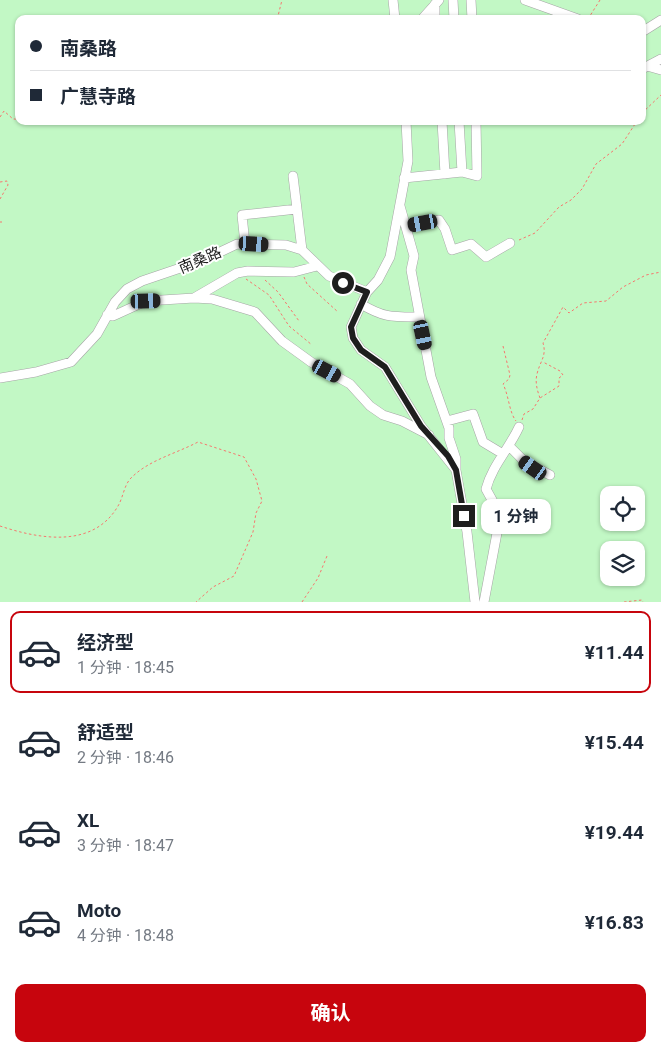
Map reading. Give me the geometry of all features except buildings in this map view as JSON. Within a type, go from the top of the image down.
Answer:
[{"type":"street","points":[[393,0],[395,15]]},
{"type":"street","points":[[453,0],[454,15]]},
{"type":"street","points":[[471,0],[472,15]]},
{"type":"street","points":[[525,0],[567,15]]},
{"type":"street","points":[[426,15],[437,2]]},
{"type":"street","points":[[435,15],[437,2]]},
{"type":"street","points":[[646,29],[661,20]]},
{"type":"street","points":[[646,67],[661,59]]},
{"type":"street","points":[[646,68],[661,70]]},
{"type":"street","points":[[406,125],[408,161],[390,257],[378,280],[367,292],[351,327],[353,338],[361,350],[385,367],[406,402],[456,470]]},
{"type":"street","points":[[442,125],[445,174]]},
{"type":"street","points":[[459,125],[462,172]]},
{"type":"street","points":[[404,178],[462,172],[477,176],[476,125]]},
{"type":"street","points":[[293,176],[302,250],[329,276],[367,292]]},
{"type":"street","points":[[399,203],[414,256],[411,270],[432,377],[447,421],[449,438],[456,459],[475,602]]},
{"type":"street","points":[[245,244],[242,215],[297,209]]},
{"type":"street","points":[[406,226],[439,220],[445,228],[452,250],[471,244],[486,257],[510,243]]},
{"type":"street","name":"南桑路","points":[[0,378],[36,372],[71,362],[97,334],[107,315],[127,289],[142,281],[201,261],[238,244],[286,246],[302,250]]},
{"type":"street","points":[[194,298],[237,273],[301,270],[317,266]]},
{"type":"street","points":[[107,315],[113,316],[146,301],[194,298],[212,299],[255,312],[282,340],[311,362],[350,384],[370,406],[383,415],[402,421],[429,435]]},
{"type":"street","points":[[361,304],[378,314],[390,318],[419,317]]},
{"type":"street","points":[[447,421],[473,414],[483,442],[506,450],[550,475]]},
{"type":"street","points":[[484,602],[500,517],[498,509],[486,489],[490,474],[519,427]]},
{"type":"path","points":[[278,15],[282,0]]},
{"type":"path","points":[[591,15],[600,0]]},
{"type":"path","points":[[646,110],[661,94]]},
{"type":"path","points":[[0,116],[4,111],[15,119]]},
{"type":"path","points":[[510,243],[535,234],[559,207],[571,200],[582,189],[596,164],[622,144],[634,125]]},
{"type":"path","points":[[0,182],[7,181],[8,185],[0,199]]},
{"type":"path","points":[[301,270],[307,284],[338,312]]},
{"type":"path","points":[[255,271],[278,292],[299,321]]},
{"type":"path","points":[[540,398],[536,386],[537,374],[546,351],[543,343],[563,307],[569,313],[584,303],[606,301],[623,287],[646,275],[661,272]]},
{"type":"path","points":[[237,273],[269,295],[289,326],[312,345]]},
{"type":"path","points":[[503,346],[510,375],[509,379],[503,384],[509,396],[511,414],[514,420],[520,424],[524,414],[533,409],[540,398],[559,386],[558,378],[563,376],[560,370],[542,362]]},
{"type":"path","points":[[0,526],[38,537],[78,537],[100,527],[118,507],[129,480],[148,463],[176,454],[198,442],[244,457],[256,479],[262,501],[256,513],[253,532],[234,576],[213,587],[196,602]]},
{"type":"path","points":[[302,602],[318,578],[326,556]]},
{"type":"path","points":[[624,602],[642,600],[643,602]]},
{"type":"green space","points":[[0,0],[661,0],[661,602],[0,602]]},
{"type":"route","points":[[343,283],[367,292],[351,327],[353,338],[361,350],[385,367],[421,426],[448,456],[456,470],[464,516]]}]
